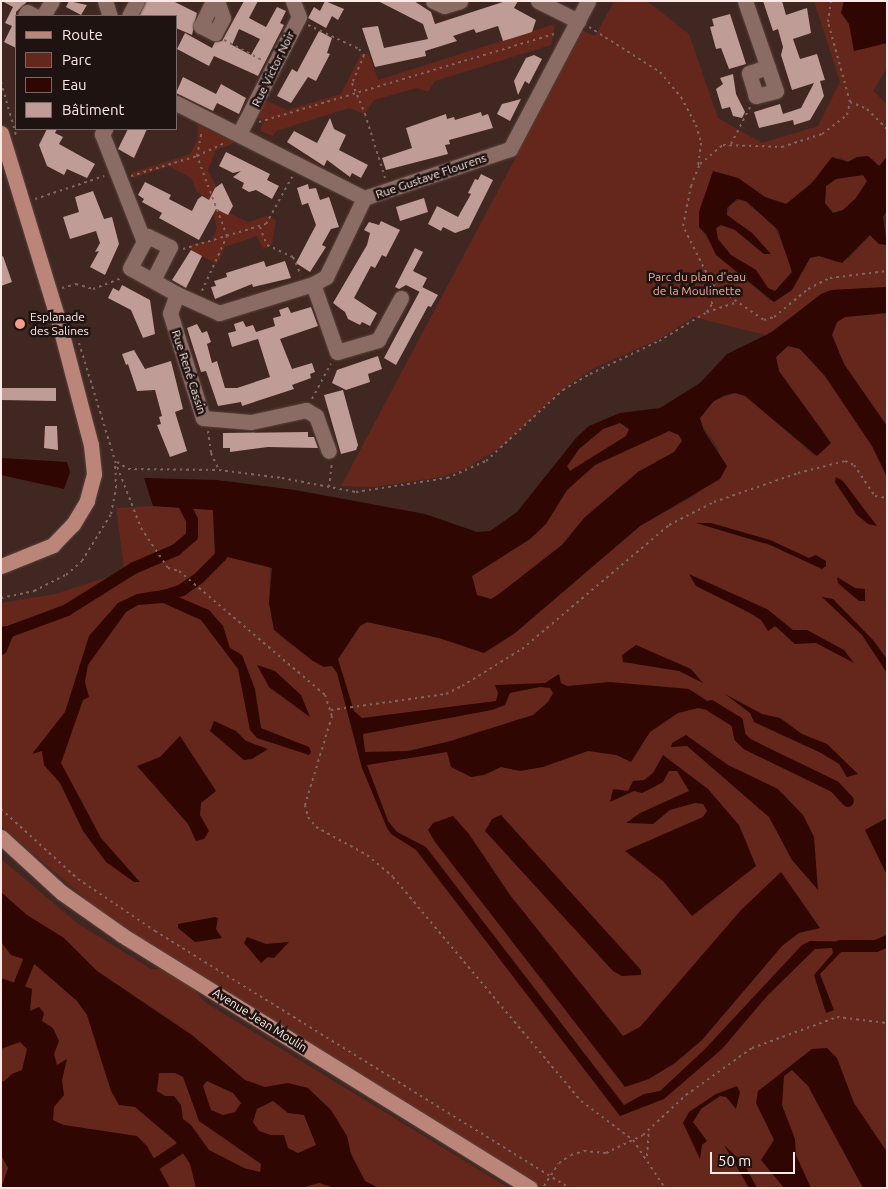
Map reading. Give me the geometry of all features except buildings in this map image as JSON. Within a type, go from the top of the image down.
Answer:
[{"type":"main road","points":[[1,133],[59,323],[91,445],[94,474],[86,501],[73,524],[53,545],[1,566]]},
{"type":"main road","name":"Avenue Jean Moulin","points":[[1,837],[55,886],[122,935],[530,1188]]},
{"type":"street","points":[[44,15],[52,1]]},
{"type":"street","points":[[130,15],[137,1]]},
{"type":"street","points":[[215,1],[223,18],[215,33]]},
{"type":"street","points":[[433,1],[444,6],[460,1]]},
{"type":"street","points":[[538,1],[575,19]]},
{"type":"street","name":"Rue Gustave Flourens","points":[[178,104],[203,116],[242,130],[299,164],[364,198],[510,149],[575,19],[588,1]]},
{"type":"street","points":[[745,1],[776,91],[756,96]]},
{"type":"street","name":"Rue Victor Noir","points":[[242,130],[297,20],[296,2]]},
{"type":"street","points":[[104,130],[102,134],[144,242]]},
{"type":"street","points":[[153,280],[170,247],[147,236],[130,268],[177,294],[219,313],[309,285],[326,277],[364,198]]},
{"type":"street","points":[[309,285],[337,352],[378,340],[401,298]]},
{"type":"street","name":"Rue René Cassin","points":[[177,294],[170,313],[203,418],[208,421],[262,421],[306,410]]},
{"type":"street","points":[[306,410],[316,416],[329,451]]},
{"type":"path","points":[[698,171],[716,149],[731,144],[773,148],[809,139],[843,120],[850,102],[828,22],[831,1]]},
{"type":"path","points":[[35,199],[197,156],[242,130],[554,35],[575,19],[660,72],[681,97],[696,126],[701,143],[698,171],[683,226],[713,285],[736,303],[764,320],[774,317],[808,289],[830,278],[887,271]]},
{"type":"path","points":[[297,20],[359,49],[364,55],[352,83],[365,114],[390,190]]},
{"type":"path","points":[[215,33],[274,66]]},
{"type":"path","points":[[731,144],[756,96]]},
{"type":"path","points":[[850,102],[866,109],[887,129]]},
{"type":"path","points":[[196,302],[227,236],[197,156],[203,116]]},
{"type":"path","points":[[166,254],[260,226],[272,218],[299,164]]},
{"type":"path","points":[[260,226],[267,244],[296,260],[309,285]]},
{"type":"path","points":[[62,288],[76,284],[93,289],[137,272]]},
{"type":"path","points":[[706,312],[712,304],[713,285]]},
{"type":"path","points":[[115,461],[128,469],[218,470],[368,491],[465,472],[502,449],[563,390],[590,374],[660,341],[706,312],[736,303]]},
{"type":"path","points":[[306,410],[337,352]]},
{"type":"path","points":[[208,421],[209,444],[218,470]]},
{"type":"path","points":[[329,451],[332,461],[329,487]]},
{"type":"path","points":[[115,461],[141,528],[168,568],[179,571],[325,694],[331,710],[305,805],[308,817],[316,827],[366,854],[392,877],[581,1101],[633,1140],[647,1157],[665,1188]]},
{"type":"path","points":[[1,598],[34,591],[66,575],[82,562],[111,514],[116,488],[115,461]]},
{"type":"path","points":[[331,710],[446,694],[462,686],[522,649],[669,525],[714,502],[798,473],[845,462],[854,464],[875,496],[887,498]]},
{"type":"path","points":[[1,808],[78,878],[155,931],[570,1188]]},
{"type":"path","points":[[543,1188],[559,1163],[572,1155],[584,1151],[606,1153],[633,1140],[649,1129],[725,1064],[752,1048],[837,1017],[887,1022]]},
{"type":"path","points":[[647,1157],[649,1129]]},
{"type":"green space","name":"Parc du plan d'eau de la Moulinette","points":[[614,1],[647,1],[689,34],[718,118],[762,143],[818,126],[840,82],[814,1],[844,1],[841,13],[849,23],[854,51],[887,43],[887,68],[873,91],[887,104],[887,157],[879,167],[873,159],[857,157],[848,162],[840,157],[787,204],[765,197],[738,178],[702,203],[699,227],[724,260],[769,300],[774,302],[792,290],[810,258],[819,256],[837,262],[848,259],[870,235],[879,244],[887,245],[887,287],[831,290],[766,335],[694,317],[659,339],[594,368],[563,389],[501,447],[465,469],[440,477],[374,487],[341,486],[583,31],[595,36]]},
{"type":"green space","points":[[555,24],[551,45],[435,81],[428,92],[417,88],[374,100],[365,114],[349,108],[276,131],[273,136],[260,131],[264,121],[251,114],[259,97],[287,110],[341,94],[361,54],[369,54],[378,80]]},
{"type":"green space","points":[[198,125],[235,143],[216,150],[208,170],[229,213],[248,222],[267,216],[276,220],[272,244],[263,249],[257,236],[225,247],[217,264],[191,250],[189,245],[212,240],[217,228],[209,200],[197,192],[191,178],[169,166],[133,178],[131,173],[190,154],[198,139]]},
{"type":"green space","points":[[863,175],[867,181],[856,198],[843,210],[833,213],[825,203],[826,186],[836,179]]},
{"type":"green space","points":[[741,199],[773,223],[792,268],[787,281],[775,291],[768,288],[756,270],[731,255],[718,239],[716,228],[721,225],[735,230],[760,251],[771,254],[752,233],[727,215],[730,205]]},
{"type":"green space","points":[[887,313],[887,426],[844,364],[832,335],[837,322],[844,317]]},
{"type":"green space","points":[[788,346],[798,347],[825,376],[872,446],[887,477],[887,818],[865,830],[887,875],[887,1188],[543,1188],[102,913],[1,826],[1,603],[55,594],[108,577],[124,568],[116,508],[153,506],[213,510],[215,554],[270,566],[269,603],[280,636],[313,661],[337,661],[360,626],[367,622],[439,638],[484,653],[515,633],[640,526],[696,495],[719,449],[700,423],[700,415],[714,401],[735,393],[745,396],[815,456],[831,443],[779,371],[776,357]]},
{"type":"green space","points":[[620,423],[629,429],[626,436],[570,471],[567,467],[579,449],[603,429]]},
{"type":"green space","points":[[669,431],[679,435],[682,441],[674,452],[638,472],[584,518],[562,545],[499,594],[491,599],[477,595],[472,576],[530,539],[546,524],[567,490],[595,465]]},
{"type":"green space","points":[[1,859],[77,923],[151,969],[160,969],[191,986],[206,1003],[509,1188],[1,1188]]},
{"type":"water","points":[[844,1],[887,1],[887,43],[854,51],[849,24],[841,13]]},
{"type":"water","points":[[868,156],[879,166],[887,157],[887,210],[883,217],[887,245],[879,244],[870,235],[842,263],[819,256],[810,258],[792,290],[774,302],[716,255],[706,234],[699,227],[699,212],[713,171],[738,178],[765,197],[786,204],[811,184],[832,157],[848,162],[857,157]],"holes":[[[863,175],[867,181],[856,198],[843,210],[833,213],[825,203],[826,186],[836,179]],[[737,199],[746,201],[778,230],[792,272],[775,291],[768,288],[756,270],[731,255],[718,239],[716,228],[721,225],[735,230],[764,254],[771,254],[752,233],[727,215],[727,208]]]},
{"type":"water","points":[[887,287],[887,313],[845,317],[837,322],[832,335],[844,364],[887,426],[887,477],[872,446],[825,376],[800,349],[788,346],[776,357],[779,371],[831,443],[817,456],[745,396],[735,393],[725,395],[714,401],[700,418],[704,431],[727,466],[720,479],[640,526],[515,633],[484,653],[439,638],[367,622],[360,626],[338,659],[354,711],[362,718],[496,701],[498,693],[495,685],[545,683],[559,674],[561,683],[567,686],[610,682],[689,689],[729,715],[698,708],[678,713],[650,732],[631,762],[616,755],[588,751],[543,767],[520,771],[501,767],[484,775],[471,777],[451,767],[447,752],[367,765],[388,821],[397,832],[426,847],[624,1105],[644,1094],[660,1091],[704,1050],[802,945],[810,941],[870,942],[844,949],[820,974],[834,1010],[826,1013],[814,975],[833,953],[832,948],[815,949],[767,996],[722,1049],[664,1099],[620,1116],[416,850],[391,834],[387,828],[362,768],[337,673],[332,666],[324,667],[313,661],[274,630],[269,603],[272,568],[215,554],[213,510],[153,506],[144,478],[217,480],[295,490],[425,514],[477,532],[490,531],[517,512],[576,438],[589,426],[620,413],[660,408],[700,383],[727,354],[772,332],[821,294],[831,290]],"holes":[[[620,423],[629,429],[626,436],[570,471],[567,466],[579,449],[603,429]],[[669,431],[679,435],[682,441],[674,452],[638,472],[584,518],[562,545],[499,594],[491,599],[477,595],[472,576],[530,539],[546,524],[567,490],[595,465]],[[540,687],[550,688],[553,693],[548,702],[533,715],[447,742],[408,751],[365,752],[363,734],[492,710],[505,705],[510,693]]]},
{"type":"water","points":[[1,458],[67,462],[70,472],[64,489],[1,475]]},
{"type":"water","points":[[836,477],[843,481],[877,526],[868,524],[857,515],[835,482]]},
{"type":"water","points":[[696,523],[711,523],[770,540],[809,558],[816,555],[826,561],[826,566],[822,569],[770,545]]},
{"type":"water","points":[[689,574],[767,609],[793,630],[807,630],[844,650],[854,663],[816,643],[795,644],[775,626],[768,631],[761,620],[696,586]]},
{"type":"water","points":[[837,577],[855,588],[865,589],[865,601],[859,601],[847,591],[838,583]]},
{"type":"water","points":[[181,587],[176,596],[209,610],[223,626],[230,648],[242,655],[255,689],[261,728],[309,747],[311,752],[309,755],[257,738],[250,730],[238,669],[201,620],[163,603],[138,605],[126,612],[88,665],[85,682],[89,697],[83,700],[61,763],[101,838],[140,882],[134,882],[106,862],[83,831],[60,783],[44,765],[42,751],[32,754],[65,712],[89,636],[118,603],[137,594]]},
{"type":"water","points":[[822,597],[833,599],[873,640],[887,659],[887,673],[862,635]]},
{"type":"water","points":[[636,645],[691,669],[703,683],[679,671],[623,662],[622,655]]},
{"type":"water","points":[[257,665],[275,671],[301,695],[310,717],[269,687]]},
{"type":"water","points":[[725,694],[762,714],[780,718],[802,734],[827,744],[858,774],[847,777],[839,764],[821,753],[754,722],[750,713]]},
{"type":"water","points":[[214,721],[236,731],[246,741],[268,749],[252,759],[244,760],[210,731]]},
{"type":"water","points":[[686,735],[728,765],[778,789],[803,815],[814,837],[818,890],[792,860],[769,817],[687,746],[671,747],[672,743]]},
{"type":"water","points":[[180,736],[216,791],[201,803],[200,815],[209,831],[204,839],[196,841],[188,824],[137,766],[160,757]]},
{"type":"water","points":[[663,755],[708,789],[739,825],[756,866],[692,916],[663,881],[625,851],[703,817],[707,811],[703,804],[695,803],[670,810],[653,824],[626,823],[640,813],[689,791],[677,771],[669,771],[663,782],[642,793],[634,791],[610,802],[613,789],[628,791],[633,781],[644,780],[653,773]]},
{"type":"water","points":[[501,815],[641,970],[641,975],[622,976],[613,971],[485,831],[492,819]]},
{"type":"water","points":[[453,816],[469,834],[510,895],[623,1036],[640,1027],[741,910],[781,872],[820,928],[799,933],[782,946],[702,1040],[675,1063],[649,1079],[625,1087],[435,842],[428,830],[433,823]]},
{"type":"water","points":[[887,818],[887,875],[865,830]]},
{"type":"water","points":[[1,892],[27,915],[64,938],[97,971],[192,1035],[245,1080],[265,1087],[288,1083],[308,1088],[331,1110],[347,1136],[351,1154],[365,1181],[379,1188],[335,1188],[319,1183],[301,1188],[196,1188],[190,1164],[175,1141],[135,1107],[119,1105],[111,1091],[87,1015],[77,1001],[32,962],[11,955],[2,943]],"holes":[[[159,1073],[175,1073],[183,1077],[199,1121],[261,1164],[260,1172],[244,1168],[209,1150],[191,1125],[183,1119],[181,1105],[174,1096],[165,1096],[157,1091]],[[207,1081],[233,1093],[241,1103],[235,1112],[223,1115],[211,1110],[203,1086]],[[273,1101],[288,1113],[304,1115],[316,1145],[298,1153],[288,1148],[284,1135],[271,1135],[259,1131],[253,1122],[257,1109]]]},
{"type":"water","points":[[218,918],[216,929],[222,938],[195,942],[178,928],[178,924]]},
{"type":"water","points":[[247,937],[266,944],[289,942],[274,958],[268,957],[261,963],[244,943]]},
{"type":"water","points":[[1,978],[32,989],[30,1011],[39,1007],[44,1013],[42,1021],[53,1028],[59,1041],[54,1054],[57,1065],[67,1059],[62,1080],[64,1095],[54,1107],[53,1120],[64,1125],[137,1136],[147,1146],[170,1188],[1,1188],[8,1168],[1,1155],[1,1079],[3,1082],[12,1074],[22,1070],[27,1049],[20,1042],[1,1049]]},
{"type":"water","points":[[827,1048],[837,1058],[854,1103],[887,1152],[887,1188],[863,1188],[808,1086],[792,1070],[784,1076],[782,1105],[795,1139],[796,1155],[811,1188],[784,1188],[761,1160],[774,1140],[756,1103],[758,1091],[812,1049]]},
{"type":"water","points":[[737,1086],[740,1092],[736,1109],[726,1097],[720,1096],[701,1109],[693,1122],[707,1141],[702,1145],[700,1159],[683,1123],[689,1112],[716,1094]]},
{"type":"water","points":[[724,1145],[744,1164],[757,1188],[749,1188]]},
{"type":"waterway","points":[[8,632],[67,610],[134,568],[176,550],[192,536],[192,520],[179,495]]},
{"type":"waterway","points":[[164,596],[182,590],[199,578],[221,556],[225,540]]},
{"type":"waterway","points":[[1,633],[8,632],[1,649]]},
{"type":"waterway","points":[[711,706],[737,722],[740,737],[747,744],[835,787],[848,801]]},
{"type":"waterway","points":[[840,946],[876,946],[887,941]]},
{"type":"waterway","points":[[1,1000],[12,1003],[29,961],[31,945]]},
{"type":"waterway","points":[[156,1164],[188,1143],[183,1138]]},
{"type":"place","name":"Esplanade des Salines","points":[[20,324]]}]
